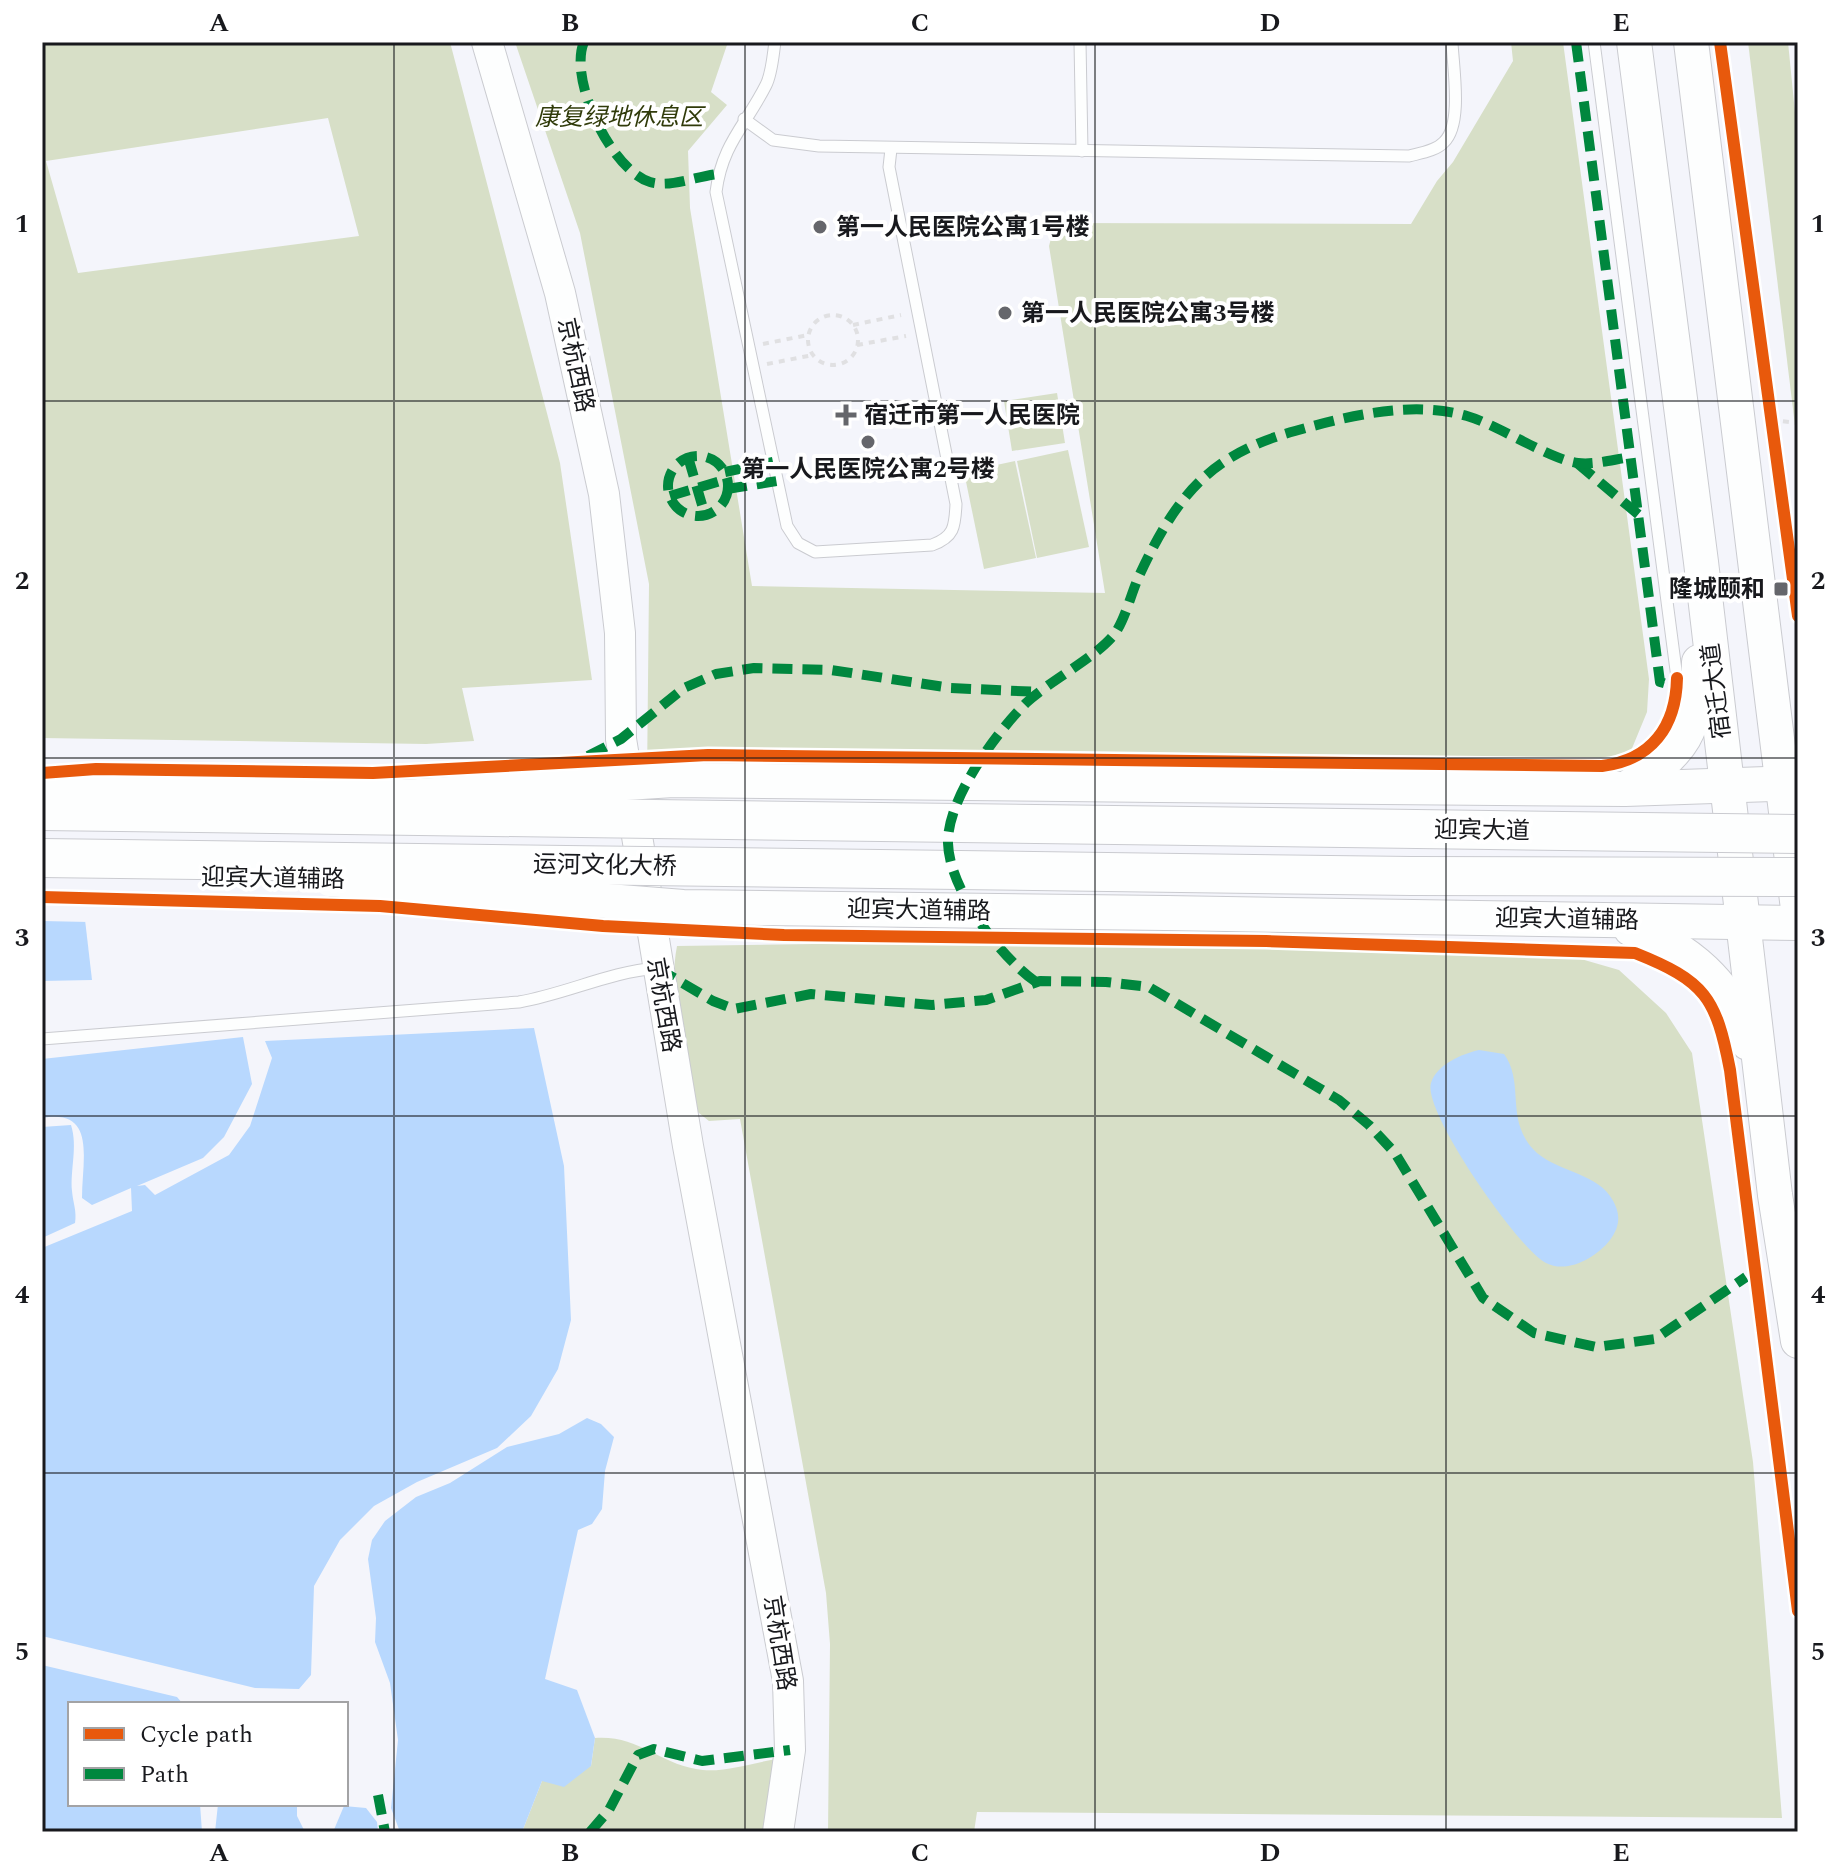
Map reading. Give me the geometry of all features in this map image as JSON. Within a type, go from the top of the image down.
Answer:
[{"type":"highway","name":"运河文化大桥","points":[[42,811],[1166,826]]},
{"type":"highway","name":"迎宾大道","points":[[1166,826],[1798,834]]},
{"type":"highway","name":"运河文化大桥","points":[[42,858],[1168,871]]},
{"type":"highway","name":"迎宾大道","points":[[1168,871],[1411,876],[1798,877]]},
{"type":"main road","name":"京杭西路","points":[[487,42],[560,293],[604,494],[620,633],[621,739],[657,968],[788,1681],[790,1750],[778,1832]]},
{"type":"main road","name":"宿迁大道","points":[[1634,42],[1701,562],[1765,1105],[1798,1341]]},
{"type":"main road","points":[[1691,42],[1756,554],[1791,784],[1798,909]]},
{"type":"main road","points":[[1756,554],[1786,683],[1798,708]]},
{"type":"main road","points":[[1625,789],[1667,762],[1688,731],[1698,697],[1701,562]]},
{"type":"main road","points":[[42,792],[403,797],[673,780],[1625,789],[1791,784]]},
{"type":"main road","name":"迎宾大道辅路","points":[[42,871],[365,880],[483,893],[683,907],[1798,923]]},
{"type":"main road","points":[[1600,920],[1676,945],[1704,969],[1745,1031],[1765,1105]]},
{"type":"lane","points":[[775,42],[767,83],[719,168],[716,192],[787,526],[798,543],[815,552],[932,545],[948,539],[955,527],[956,504],[889,167],[891,149]]},
{"type":"lane","points":[[1080,42],[1082,151]]},
{"type":"lane","points":[[744,119],[773,140],[786,143],[891,149],[1409,156],[1443,144],[1453,122],[1452,42]]},
{"type":"lane","points":[[1594,42],[1677,678]]},
{"type":"lane","points":[[42,1039],[519,1002],[560,995],[626,971],[657,968]]},
{"type":"path","points":[[749,346],[808,335],[823,317],[839,316],[853,325],[918,312]]},
{"type":"path","points":[[808,335],[813,355],[822,363],[838,365],[852,356],[857,345],[853,325]]},
{"type":"path","points":[[857,345],[922,333]]},
{"type":"path","points":[[753,367],[813,355]]},
{"type":"path","points":[[1769,405],[1773,436]]},
{"type":"path","points":[[1771,420],[1798,423]]},
{"type":"green space","points":[[42,42],[450,42],[560,463],[592,680],[462,688],[474,741],[426,744],[42,738],[42,162],[45,161]],"holes":[[[328,118],[359,236],[78,273],[46,161]]]},
{"type":"green space","name":"康复绿地休息区","points":[[515,42],[728,42],[711,92],[727,105],[688,151],[690,208],[752,586],[1105,593],[1049,246],[1055,223],[1411,224],[1437,181],[1453,162],[1513,61],[1511,42],[1563,42],[1649,679],[1647,712],[1621,775],[647,780],[649,584],[580,233]]},
{"type":"green space","points":[[1748,42],[1788,42],[1798,143],[1798,450]]},
{"type":"green space","points":[[1057,393],[1065,443],[1012,451],[1004,401]]},
{"type":"green space","points":[[1068,450],[1089,547],[1037,558],[1017,461]]},
{"type":"green space","points":[[1015,461],[1036,558],[984,569],[964,472]]},
{"type":"green space","points":[[1164,939],[1581,959],[1619,970],[1666,1013],[1692,1053],[1753,1462],[1782,1818],[977,1812],[974,1832],[828,1832],[830,1644],[826,1593],[740,1119],[709,1121],[694,1109],[676,1007],[674,966],[677,946]]},
{"type":"green space","points":[[595,1738],[623,1741],[696,1769],[726,1769],[777,1759],[766,1832],[522,1832],[542,1781],[591,1766]]},
{"type":"water","points":[[42,831],[84,911],[92,980],[42,981]]},
{"type":"water","points":[[534,1028],[564,1166],[571,1320],[558,1369],[531,1416],[497,1448],[417,1482],[374,1506],[340,1540],[314,1586],[311,1675],[299,1689],[255,1688],[42,1636],[42,1248],[132,1211],[131,1188],[92,1205],[82,1198],[83,1140],[79,1129],[71,1121],[60,1117],[42,1118],[42,1059],[243,1037],[252,1084],[224,1137],[203,1158],[137,1186],[145,1185],[155,1195],[229,1155],[250,1126],[272,1058],[265,1041]]},
{"type":"water","points":[[1479,1050],[1504,1054],[1510,1065],[1520,1125],[1533,1149],[1551,1162],[1594,1182],[1614,1202],[1618,1224],[1614,1234],[1604,1247],[1589,1258],[1563,1267],[1546,1263],[1533,1253],[1495,1208],[1441,1121],[1432,1098],[1434,1076],[1451,1061]]},
{"type":"water","points":[[71,1125],[75,1223],[42,1238],[42,1127]]},
{"type":"water","points":[[587,1418],[601,1424],[614,1437],[605,1471],[602,1509],[592,1524],[578,1530],[545,1679],[577,1690],[595,1738],[591,1766],[564,1787],[542,1781],[522,1832],[400,1832],[391,1808],[398,1740],[390,1683],[375,1642],[376,1618],[368,1559],[372,1540],[385,1521],[416,1497],[450,1483],[507,1447],[559,1434]]},
{"type":"water","points":[[42,1665],[177,1697],[181,1702],[68,1702],[68,1806],[200,1806],[202,1832],[42,1832]]},
{"type":"water","points":[[218,1806],[297,1806],[297,1816],[305,1832],[215,1832]]},
{"type":"water","points":[[344,1806],[366,1808],[377,1822],[378,1832],[333,1832]]},
{"type":"pier","points":[[42,827],[87,832],[89,922],[42,921]]},
{"type":"marked path","points":[[584,42],[582,78],[596,121],[621,160],[635,174],[658,183],[675,183],[718,174]]},
{"type":"marked path","points":[[1576,42],[1660,682],[1667,684],[1677,678]]},
{"type":"marked path","points":[[1036,982],[993,939],[957,881],[948,843],[956,807],[975,768],[1014,716],[1036,695],[1098,650],[1116,632],[1153,548],[1167,523],[1198,483],[1239,453],[1265,441],[1336,420],[1402,410],[1446,411],[1467,416],[1554,456],[1578,463],[1632,457]]},
{"type":"marked path","points":[[698,456],[719,465],[728,486],[719,507],[698,516],[677,507],[668,486],[677,465],[698,456]]},
{"type":"marked path","points":[[688,457],[705,515]]},
{"type":"marked path","points":[[725,472],[773,462]]},
{"type":"marked path","points":[[1577,463],[1639,515]]},
{"type":"marked path","points":[[670,496],[727,479]]},
{"type":"marked path","points":[[727,489],[777,481]]},
{"type":"marked path","points":[[588,756],[621,739],[684,688],[716,674],[754,668],[831,670],[951,688],[1041,692]]},
{"type":"marked path","points":[[657,968],[713,1001],[734,1009],[811,994],[932,1005],[986,1000],[1040,981],[1106,982],[1149,987],[1339,1100],[1369,1125],[1395,1153],[1483,1298],[1534,1333],[1596,1347],[1655,1339],[1746,1277]]},
{"type":"marked path","points":[[590,1832],[609,1810],[638,1755],[654,1749],[702,1761],[790,1750]]},
{"type":"marked path","points":[[378,1795],[385,1832]]},
{"type":"cycle path","points":[[1720,42],[1798,616]]},
{"type":"cycle path","points":[[42,773],[96,769],[373,773],[708,755],[1602,766],[1635,756],[1658,738],[1672,711],[1677,678]]},
{"type":"cycle path","points":[[42,897],[380,906],[603,926],[784,935],[1266,941],[1635,953],[1677,973],[1704,995],[1725,1045],[1798,1611]]},
{"type":"place","name":"第一人民医院公寓1号楼","points":[[820,227]]},
{"type":"place","name":"第一人民医院公寓3号楼","points":[[1005,313]]},
{"type":"place","name":"宿迁市第一人民医院","points":[[846,415]]},
{"type":"place","name":"第一人民医院公寓2号楼","points":[[868,442]]},
{"type":"place","name":"隆城颐和","points":[[1781,589]]}]
